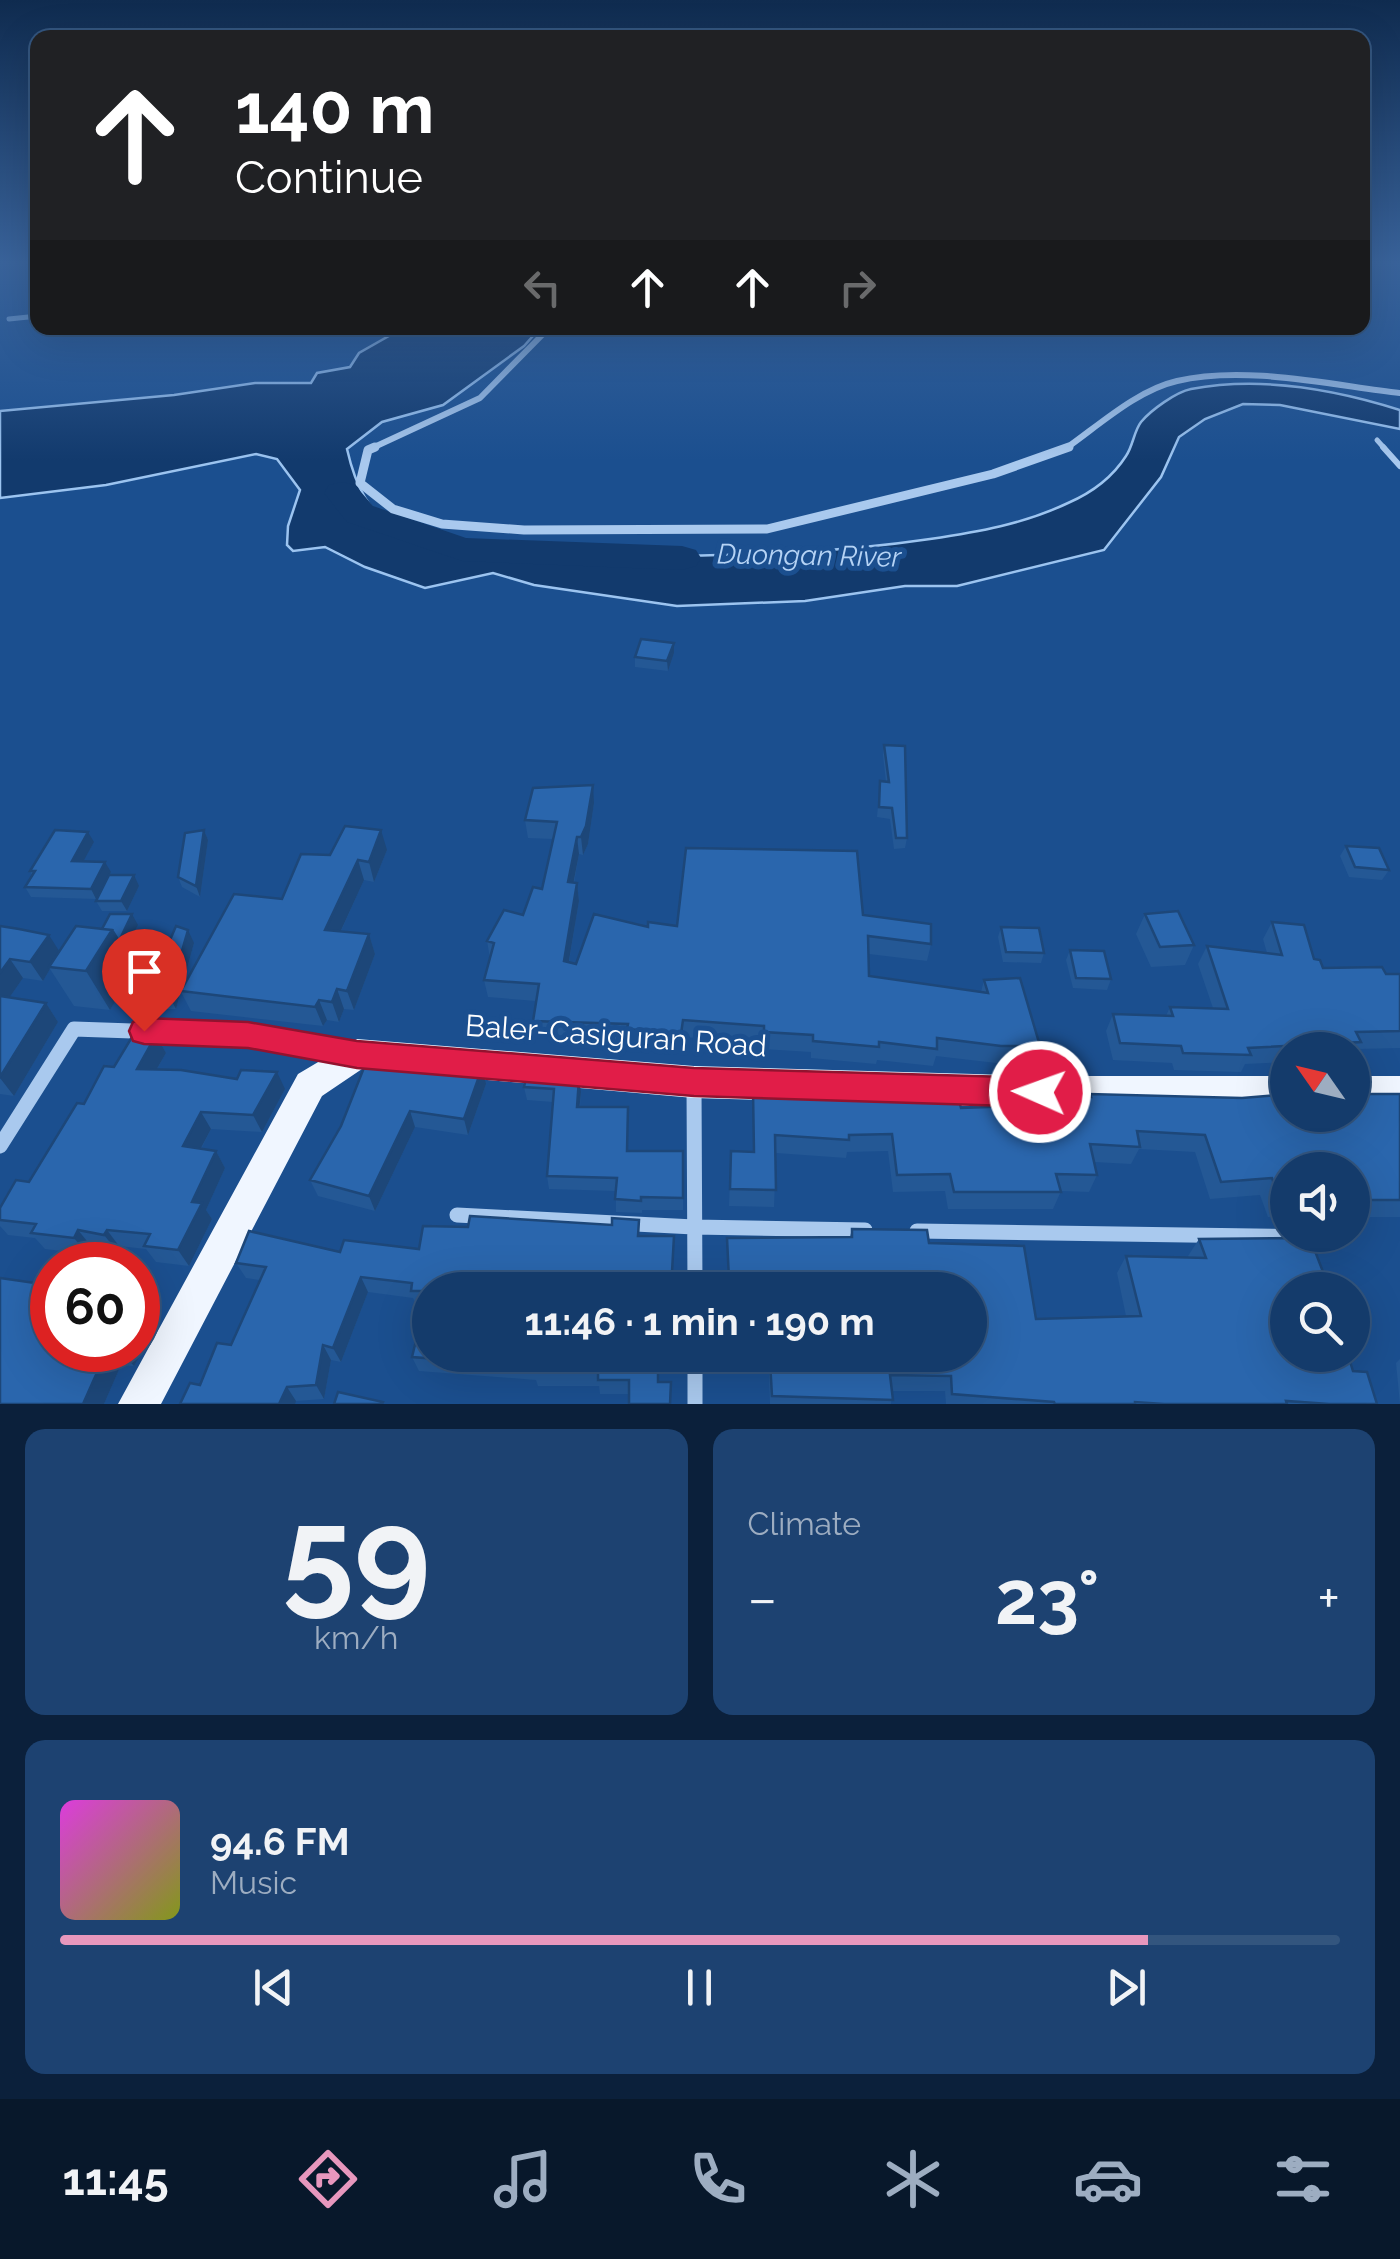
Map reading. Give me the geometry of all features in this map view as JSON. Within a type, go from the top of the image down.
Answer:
[{"type":"main road","name":"Baler-Casiguran Road","points":[[357,1054],[694,1082],[1040,1092],[1270,1092]]},
{"type":"main road","points":[[139,1404],[310,1085],[357,1054]]},
{"type":"main road","points":[[1370,1092],[1400,1092]]},
{"type":"street","points":[[541,335],[480,398],[368,450],[360,483],[393,509],[442,524],[524,530],[767,529],[994,474],[1064,450],[1130,404],[1174,381],[1229,374],[1400,394]]},
{"type":"street","points":[[0,1146],[74,1029],[248,1035],[357,1054]]},
{"type":"street","points":[[694,1082],[694,1272]]},
{"type":"street","points":[[456,1215],[694,1227],[1270,1236]]},
{"type":"street","points":[[695,1372],[695,1404]]},
{"type":"lane","points":[[1377,440],[1400,466]]},
{"type":"water","points":[[391,335],[534,335],[443,405],[382,422],[347,449],[365,498],[381,517],[430,542],[486,553],[779,553],[892,544],[1000,526],[1051,510],[1093,490],[1120,464],[1139,426],[1151,412],[1185,391],[1217,385],[1270,384],[1349,396],[1400,410],[1400,429],[1280,405],[1243,404],[1205,419],[1179,437],[1161,477],[1104,550],[957,586],[905,586],[805,601],[677,606],[534,585],[493,573],[425,588],[365,567],[325,547],[293,551],[287,545],[288,526],[300,490],[277,459],[256,454],[106,485],[0,498],[0,411],[174,395],[255,383],[311,383],[317,373],[350,367],[359,353]]},
{"type":"building","points":[[641,639],[674,643],[667,661],[635,657]]},
{"type":"building","points":[[884,745],[905,746],[907,838],[896,838],[892,808],[879,807],[880,781],[889,782]]},
{"type":"building","points":[[593,785],[586,826],[581,837],[577,837],[568,882],[577,883],[564,961],[576,964],[594,914],[648,927],[648,922],[677,926],[686,848],[857,851],[863,915],[931,924],[931,944],[868,936],[869,976],[988,993],[984,980],[1020,978],[1040,1046],[1001,1046],[937,1038],[937,1049],[879,1042],[879,1047],[813,1041],[813,1035],[764,1032],[764,1026],[683,1020],[681,1034],[627,1029],[628,1024],[533,1021],[539,984],[484,980],[494,943],[487,941],[504,910],[523,915],[533,887],[542,889],[557,822],[525,820],[533,788]]},
{"type":"building","points":[[345,826],[381,830],[369,862],[358,860],[325,930],[369,934],[347,991],[337,989],[332,1002],[319,1000],[315,1007],[181,991],[234,894],[282,899],[301,854],[330,855]]},
{"type":"building","points":[[55,830],[88,832],[72,861],[105,862],[91,889],[25,887],[35,871],[30,871]]},
{"type":"building","points":[[204,830],[196,886],[178,877],[185,833]]},
{"type":"building","points":[[1346,846],[1379,848],[1389,870],[1355,867]]},
{"type":"building","points":[[109,875],[134,875],[121,901],[96,901]]},
{"type":"building","points":[[1178,911],[1194,945],[1160,947],[1145,914]]},
{"type":"building","points":[[110,914],[132,914],[119,941],[112,930],[102,929]]},
{"type":"building","points":[[1272,922],[1304,925],[1314,959],[1320,960],[1323,968],[1382,967],[1386,974],[1400,974],[1400,1031],[1270,1032],[1270,1047],[1248,1048],[1251,1055],[1183,1053],[1181,1046],[1120,1043],[1113,1014],[1173,1016],[1170,1007],[1228,1009],[1207,946],[1282,955]]},
{"type":"building","points":[[0,926],[49,935],[30,962],[10,959],[0,973]]},
{"type":"building","points":[[76,926],[112,930],[86,971],[49,967]]},
{"type":"building","points":[[176,926],[188,930],[169,996],[146,996]]},
{"type":"building","points":[[1001,927],[1039,928],[1044,953],[1006,952]]},
{"type":"building","points":[[1070,950],[1104,951],[1111,979],[1076,978]]},
{"type":"building","points":[[0,996],[46,1003],[0,1077]]},
{"type":"building","points":[[135,1032],[156,1035],[137,1069],[181,1070],[237,1079],[241,1070],[277,1072],[253,1115],[201,1112],[183,1146],[216,1151],[192,1202],[202,1203],[178,1250],[160,1248],[160,1242],[146,1242],[150,1234],[107,1230],[104,1235],[78,1230],[74,1238],[31,1233],[36,1224],[0,1220],[0,1208],[16,1180],[29,1182],[77,1103],[84,1104],[104,1066],[114,1067]]},
{"type":"building","points":[[405,1062],[482,1068],[464,1119],[410,1111],[369,1196],[310,1180],[341,1126],[365,1065],[403,1069]]},
{"type":"building","points":[[527,1074],[579,1079],[577,1107],[628,1107],[627,1151],[683,1151],[683,1198],[615,1199],[617,1178],[547,1176],[554,1089],[524,1087]]},
{"type":"building","points":[[829,1088],[875,1089],[876,1097],[957,1093],[961,1108],[1050,1105],[1048,1096],[1091,1097],[1090,1094],[1270,1096],[1270,1132],[1370,1132],[1370,1094],[1400,1094],[1400,1200],[1370,1200],[1370,1152],[1270,1152],[1270,1178],[1221,1182],[1205,1135],[1137,1131],[1140,1147],[1090,1144],[1097,1175],[1056,1174],[1061,1192],[954,1192],[950,1174],[897,1175],[892,1134],[849,1135],[849,1140],[775,1135],[776,1190],[730,1189],[731,1151],[754,1152],[753,1091],[830,1091]]},
{"type":"building","points":[[470,1216],[612,1225],[612,1218],[639,1220],[638,1236],[674,1236],[672,1272],[412,1272],[412,1283],[361,1277],[333,1348],[323,1345],[316,1385],[287,1387],[279,1404],[180,1404],[190,1383],[200,1385],[217,1343],[231,1345],[266,1267],[236,1263],[249,1231],[340,1252],[344,1240],[419,1249],[423,1226],[468,1227]]},
{"type":"building","points":[[852,1229],[927,1230],[929,1243],[1024,1246],[1036,1319],[1141,1316],[1126,1256],[1206,1258],[1199,1239],[1270,1238],[1270,1252],[1315,1252],[1323,1272],[1270,1272],[1270,1372],[1367,1372],[1377,1404],[1055,1404],[952,1394],[951,1376],[890,1375],[893,1400],[772,1396],[771,1372],[987,1372],[987,1272],[729,1272],[727,1238],[852,1237]]},
{"type":"building","points":[[0,1278],[30,1282],[30,1372],[97,1372],[83,1404],[0,1404]]},
{"type":"building","points":[[598,1372],[658,1372],[658,1382],[671,1382],[670,1404],[629,1404],[629,1380],[598,1380]]},
{"type":"building","points":[[338,1392],[383,1402],[334,1404]]},
{"type":"waterway","name":"Duongan River","points":[[342,493],[360,514],[462,549],[682,558]]},
{"type":"route","points":[[144,1031],[248,1035],[357,1054],[694,1082],[1040,1092]]}]
